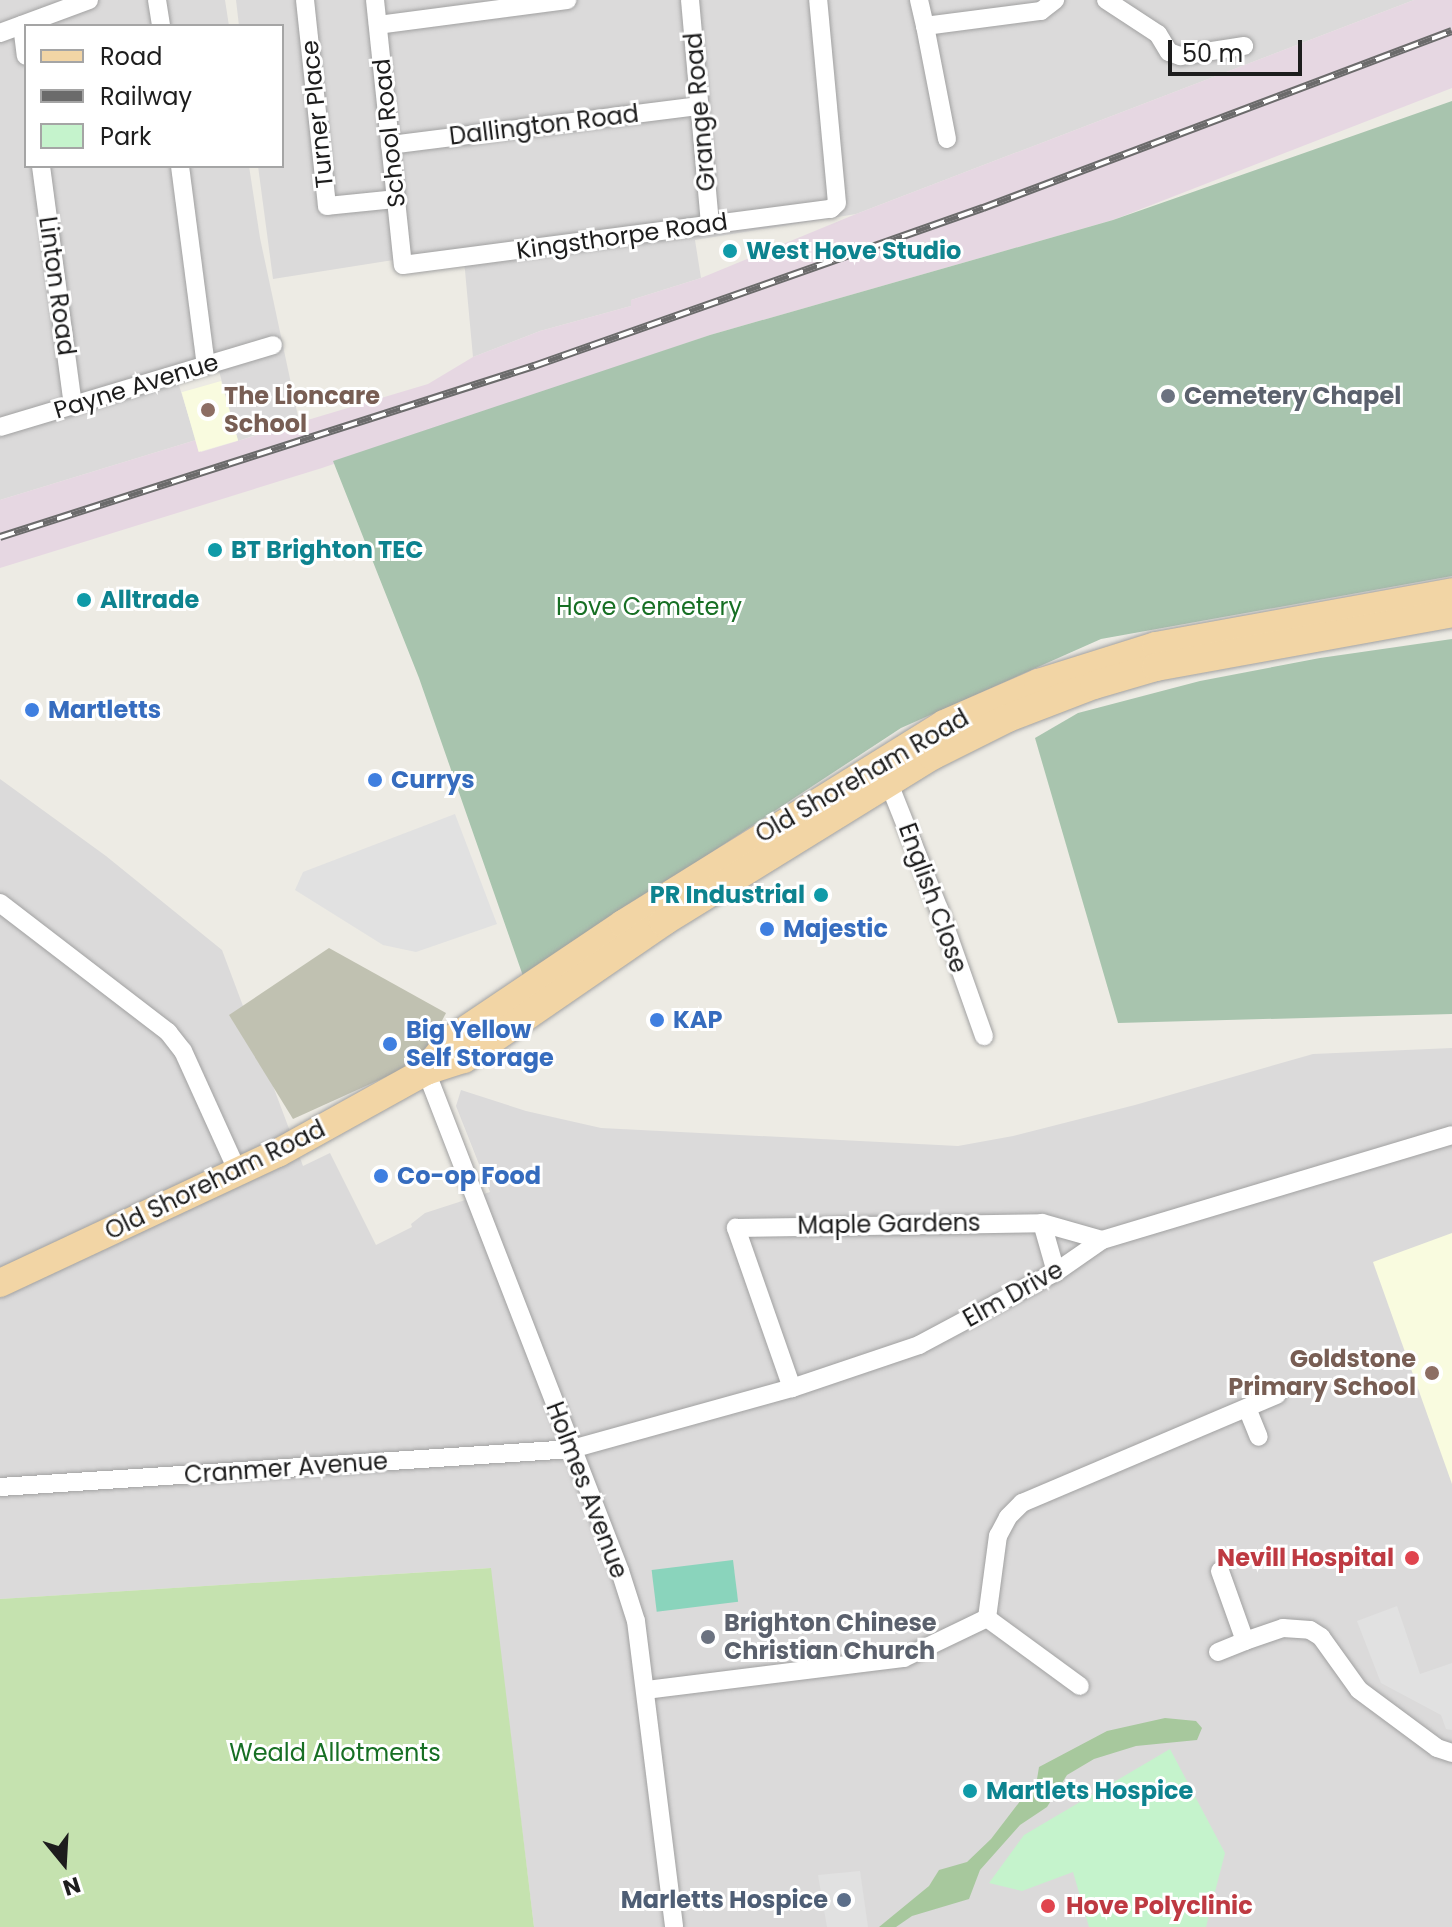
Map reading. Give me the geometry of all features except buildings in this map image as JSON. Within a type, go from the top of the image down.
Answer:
[{"type":"main road","name":"Old Shoreham Road","points":[[0,1283],[278,1153],[426,1071],[464,1059],[884,773],[944,724],[1038,683],[1156,646],[1452,592]]},
{"type":"main road","name":"Old Shoreham Road","points":[[884,773],[1008,718],[1094,685],[1226,652],[1452,613]]},
{"type":"street","points":[[25,24],[89,0]]},
{"type":"street","points":[[157,0],[161,24]]},
{"type":"street","name":"Turner Place","points":[[305,0],[327,206],[396,199]]},
{"type":"street","name":"School Road","points":[[375,0],[403,265]]},
{"type":"street","points":[[378,25],[567,0]]},
{"type":"street","name":"Grange Road","points":[[690,0],[710,224]]},
{"type":"street","name":"Kingsthorpe Road","points":[[403,265],[831,209],[837,203],[818,0]]},
{"type":"street","points":[[919,0],[947,139]]},
{"type":"street","points":[[925,26],[1041,11],[1055,0]]},
{"type":"street","points":[[1106,0],[1158,34],[1169,52],[1180,56],[1244,46]]},
{"type":"street","points":[[0,33],[22,25],[24,40]]},
{"type":"street","name":"Dallington Road","points":[[390,145],[699,106]]},
{"type":"street","name":"Linton Road","points":[[41,168],[73,405]]},
{"type":"street","points":[[180,168],[206,365]]},
{"type":"street","name":"Payne Avenue","points":[[0,427],[273,345]]},
{"type":"street","name":"English Close","points":[[884,773],[984,1036]]},
{"type":"street","points":[[0,903],[168,1032],[183,1051],[237,1170]]},
{"type":"street","name":"Holmes Avenue","points":[[426,1071],[636,1621],[674,1927]]},
{"type":"street","name":"Elm Drive","points":[[572,1449],[792,1388],[919,1345],[1056,1272],[1102,1240],[1452,1135]]},
{"type":"street","points":[[1042,1223],[1056,1272]]},
{"type":"street","name":"Maple Gardens","points":[[792,1388],[736,1228],[1042,1223],[1102,1240]]},
{"type":"street","points":[[987,1618],[998,1536],[1008,1517],[1022,1503],[1277,1395]]},
{"type":"street","points":[[1247,1408],[1259,1437]]},
{"type":"street","name":"Cranmer Avenue","points":[[0,1487],[572,1449]]},
{"type":"street","points":[[1220,1571],[1245,1641]]},
{"type":"street","points":[[987,1618],[1080,1686]]},
{"type":"street","points":[[646,1690],[904,1658],[987,1618]]},
{"type":"street","points":[[1218,1652],[1283,1628],[1310,1630],[1321,1637],[1359,1690],[1437,1748],[1452,1753]]},
{"type":"shaded area","points":[[0,0],[225,0],[229,24],[24,24],[24,168],[249,168],[260,238],[299,421],[238,441],[219,371],[178,382],[196,440],[0,500]]},
{"type":"shaded area","points":[[236,0],[1414,0],[856,214],[695,240],[701,278],[631,300],[631,306],[540,331],[473,357],[463,249],[273,279],[258,168],[284,168],[284,24],[239,24]]},
{"type":"shaded area","points":[[1414,0],[1452,0],[1452,88],[1113,220],[710,335],[322,468],[0,568],[0,500],[196,440],[201,452],[428,384],[473,357],[540,331],[631,306],[631,300],[701,278],[856,214]]},
{"type":"shaded area","name":"The Lioncare School","points":[[221,381],[238,441],[199,452],[182,392]]},
{"type":"shaded area","points":[[0,779],[106,856],[222,950],[303,1166],[330,1153],[376,1245],[412,1227],[411,1224],[425,1213],[490,1192],[456,1106],[461,1090],[526,1111],[601,1128],[958,1146],[1013,1136],[1135,1105],[1313,1054],[1452,1048],[1452,1927],[534,1927],[490,1568],[0,1599]]},
{"type":"shaded area","points":[[455,814],[497,924],[416,952],[383,945],[295,890],[303,872]]},
{"type":"shaded area","points":[[329,948],[446,1013],[421,1061],[293,1119],[229,1015]]},
{"type":"shaded area","name":"Goldstone Primary School","points":[[1452,1233],[1452,1484],[1373,1262]]},
{"type":"shaded area","points":[[1397,1606],[1420,1674],[1452,1663],[1452,1730],[1446,1729],[1441,1715],[1381,1683],[1357,1621]]},
{"type":"shaded area","name":"Marletts Hospice","points":[[860,1871],[868,1927],[827,1927],[818,1875]]},
{"type":"green space","name":"Hove Cemetery","points":[[1452,101],[1452,576],[1101,639],[901,728],[523,976],[419,678],[333,461],[710,335],[1113,220]]},
{"type":"green space","points":[[1452,639],[1452,1014],[1118,1023],[1035,738],[1078,713],[1200,681],[1320,658]]},
{"type":"green space","points":[[733,1560],[738,1602],[657,1612],[652,1570]]},
{"type":"green space","name":"Weald Allotments","points":[[491,1568],[534,1927],[0,1927],[0,1599]]},
{"type":"green space","points":[[1165,1718],[1196,1721],[1202,1728],[1197,1740],[1136,1746],[1094,1759],[1067,1775],[1047,1807],[1020,1825],[980,1870],[969,1899],[912,1916],[896,1927],[879,1927],[929,1886],[939,1870],[967,1862],[991,1839],[1037,1779],[1039,1767],[1107,1731]]},
{"type":"green space","points":[[1170,1749],[1225,1853],[1206,1927],[1089,1927],[1073,1872],[1022,1891],[989,1883],[1024,1835]]},
{"type":"railway","points":[[0,537],[534,366],[983,208],[1452,31]]},
{"type":"place","name":"West Hove Studio","points":[[730,251]]},
{"type":"place","name":"Cemetery Chapel","points":[[1168,396]]},
{"type":"place","name":"The Lioncare School","points":[[208,410]]},
{"type":"place","name":"BT Brighton TEC","points":[[215,550]]},
{"type":"place","name":"Alltrade","points":[[84,600]]},
{"type":"place","name":"Martletts","points":[[32,710]]},
{"type":"place","name":"Currys","points":[[375,780]]},
{"type":"place","name":"PR Industrial","points":[[821,895]]},
{"type":"place","name":"Majestic","points":[[767,929]]},
{"type":"place","name":"KAP","points":[[657,1020]]},
{"type":"place","name":"Big Yellow Self Storage","points":[[390,1044]]},
{"type":"place","name":"Co-op Food","points":[[381,1176]]},
{"type":"place","name":"Goldstone Primary School","points":[[1432,1373]]},
{"type":"place","name":"Nevill Hospital","points":[[1412,1558]]},
{"type":"place","name":"Brighton Chinese Christian Church","points":[[708,1637]]},
{"type":"place","name":"Martlets Hospice","points":[[970,1791]]},
{"type":"place","name":"Marletts Hospice","points":[[844,1900]]},
{"type":"place","name":"Hove Polyclinic","points":[[1048,1906]]}]
